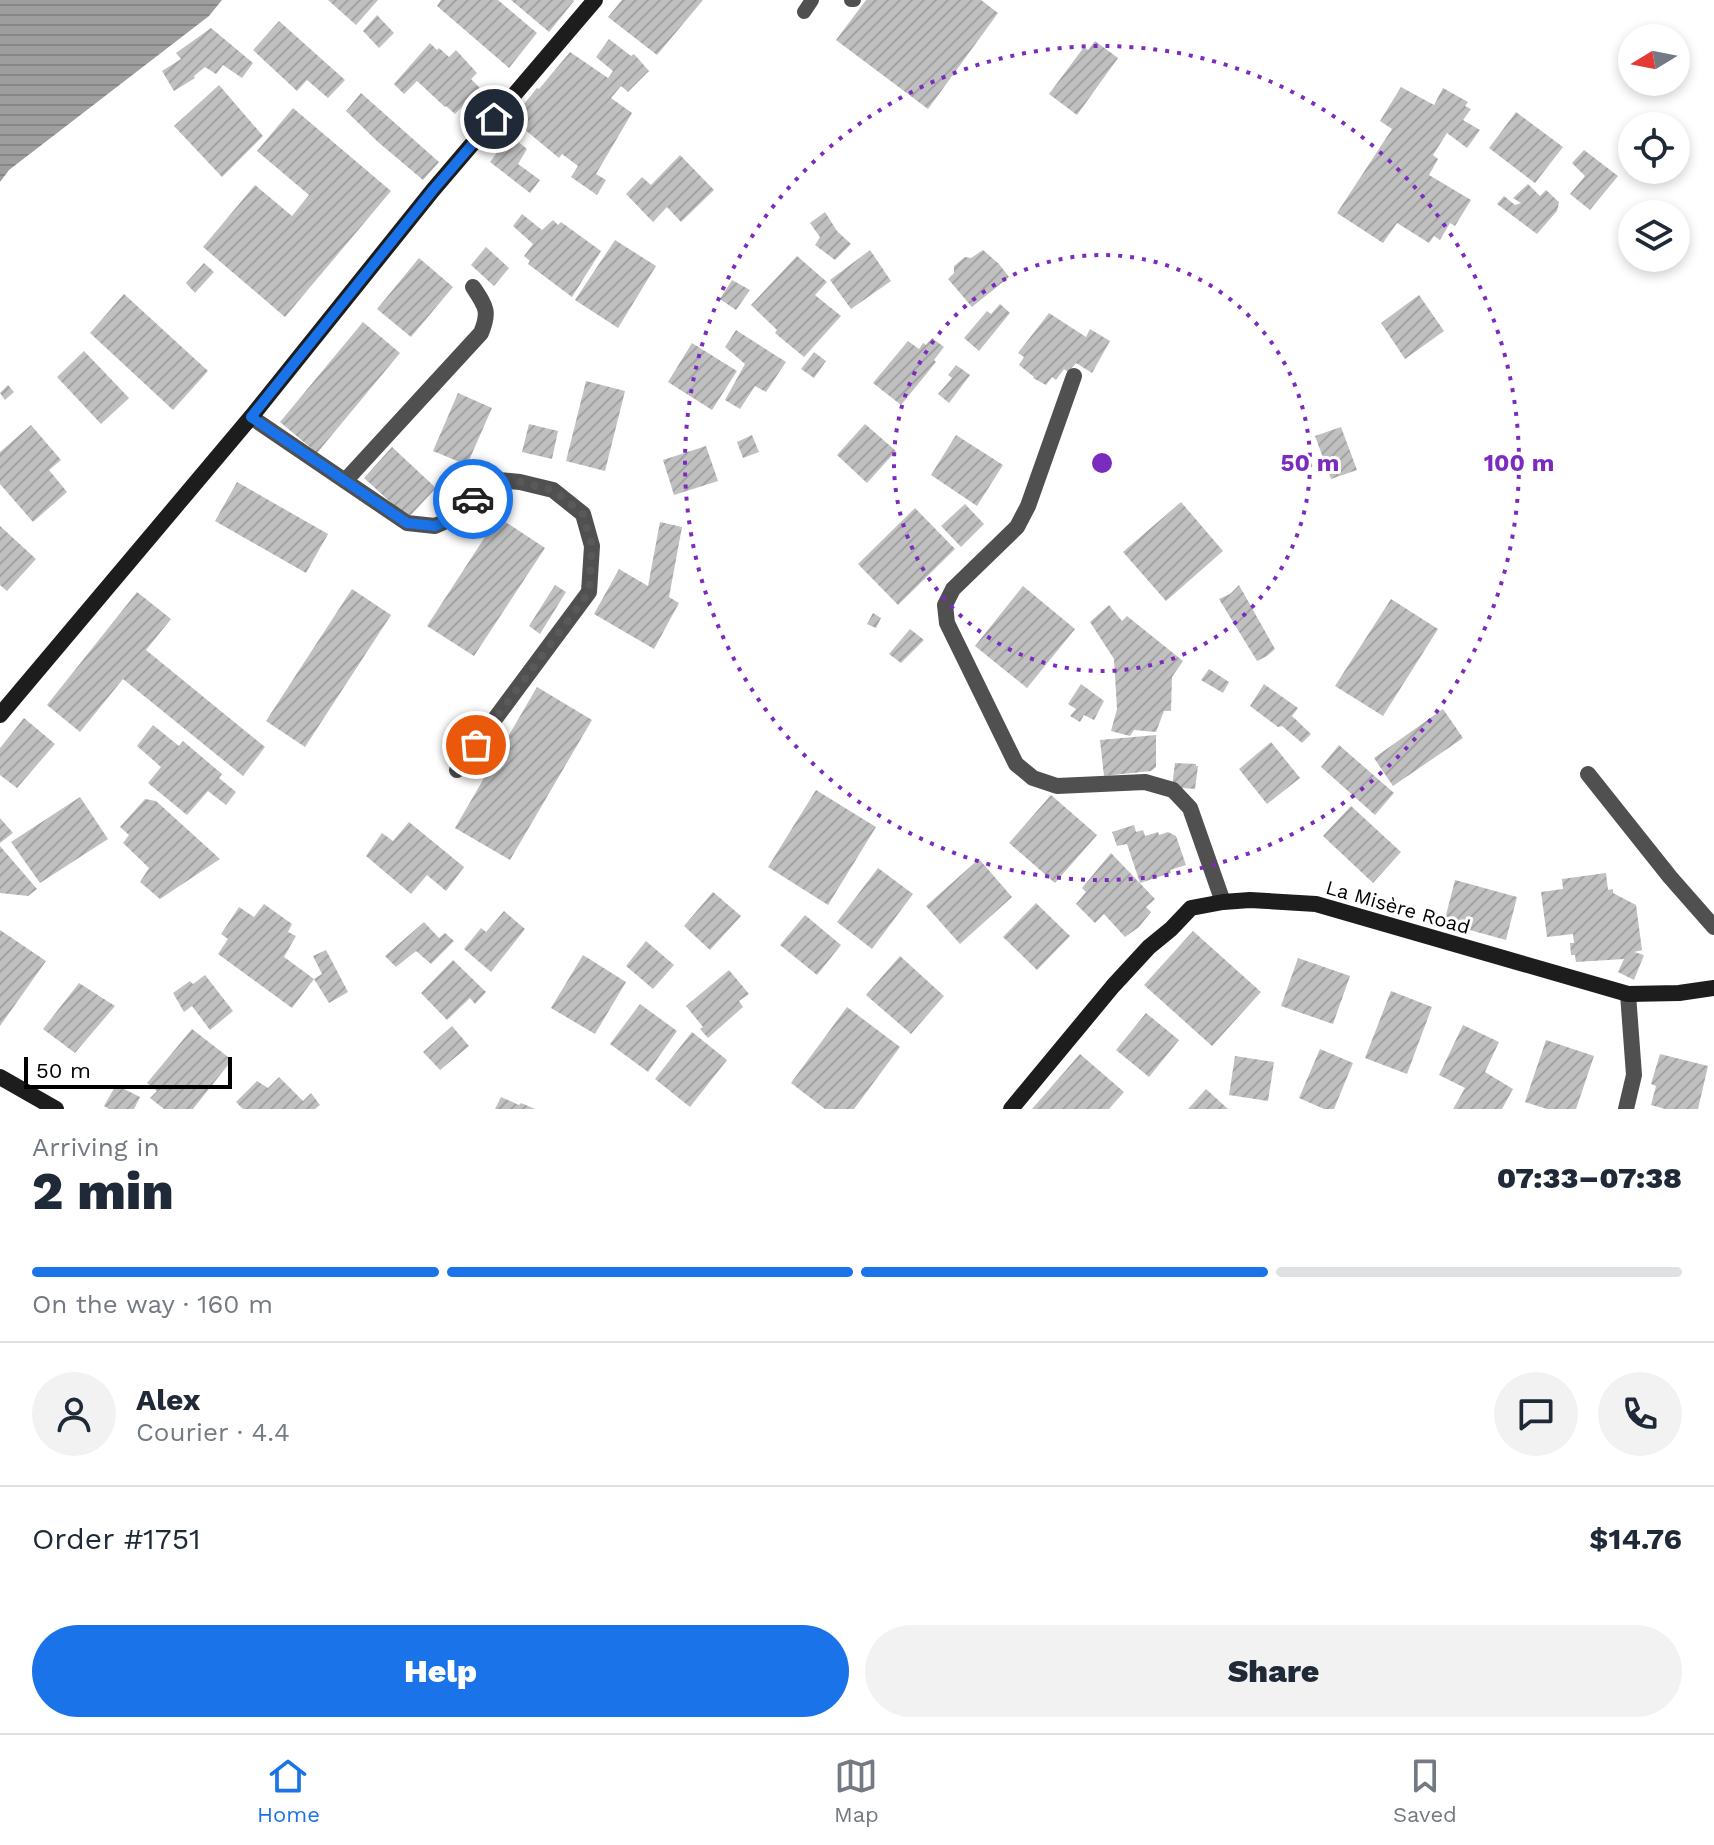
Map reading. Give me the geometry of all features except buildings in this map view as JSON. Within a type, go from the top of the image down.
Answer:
[{"type":"main road","points":[[0,715],[251,417],[433,190],[595,0]]},
{"type":"main road","name":"La Misère Road","points":[[1014,1108],[1113,986],[1149,947],[1191,908],[1223,902],[1250,900],[1316,904],[1628,994],[1679,993],[1714,988]]},
{"type":"main road","points":[[0,1077],[56,1109]]},
{"type":"street","points":[[345,481],[481,333],[487,318],[484,304],[473,287]]},
{"type":"street","points":[[1074,376],[1028,506],[1017,527],[953,589],[945,605],[947,623],[1016,764],[1033,778],[1057,786],[1145,782],[1173,790],[1190,808],[1223,902]]},
{"type":"street","points":[[251,417],[407,523],[435,526],[462,514],[488,479],[553,490],[583,514],[592,546],[589,592],[457,770]]},
{"type":"street","points":[[1588,774],[1714,927]]},
{"type":"street","points":[[1626,1109],[1634,1075],[1628,994]]},
{"type":"shaded area","points":[[0,0],[222,0],[209,16],[9,170],[0,182]]},
{"type":"way so far","points":[[473,499],[488,479],[553,490],[583,514],[592,546],[589,592],[476,745]]},
{"type":"route","points":[[473,499],[462,514],[435,526],[407,523],[251,417],[433,190],[494,119]]}]
